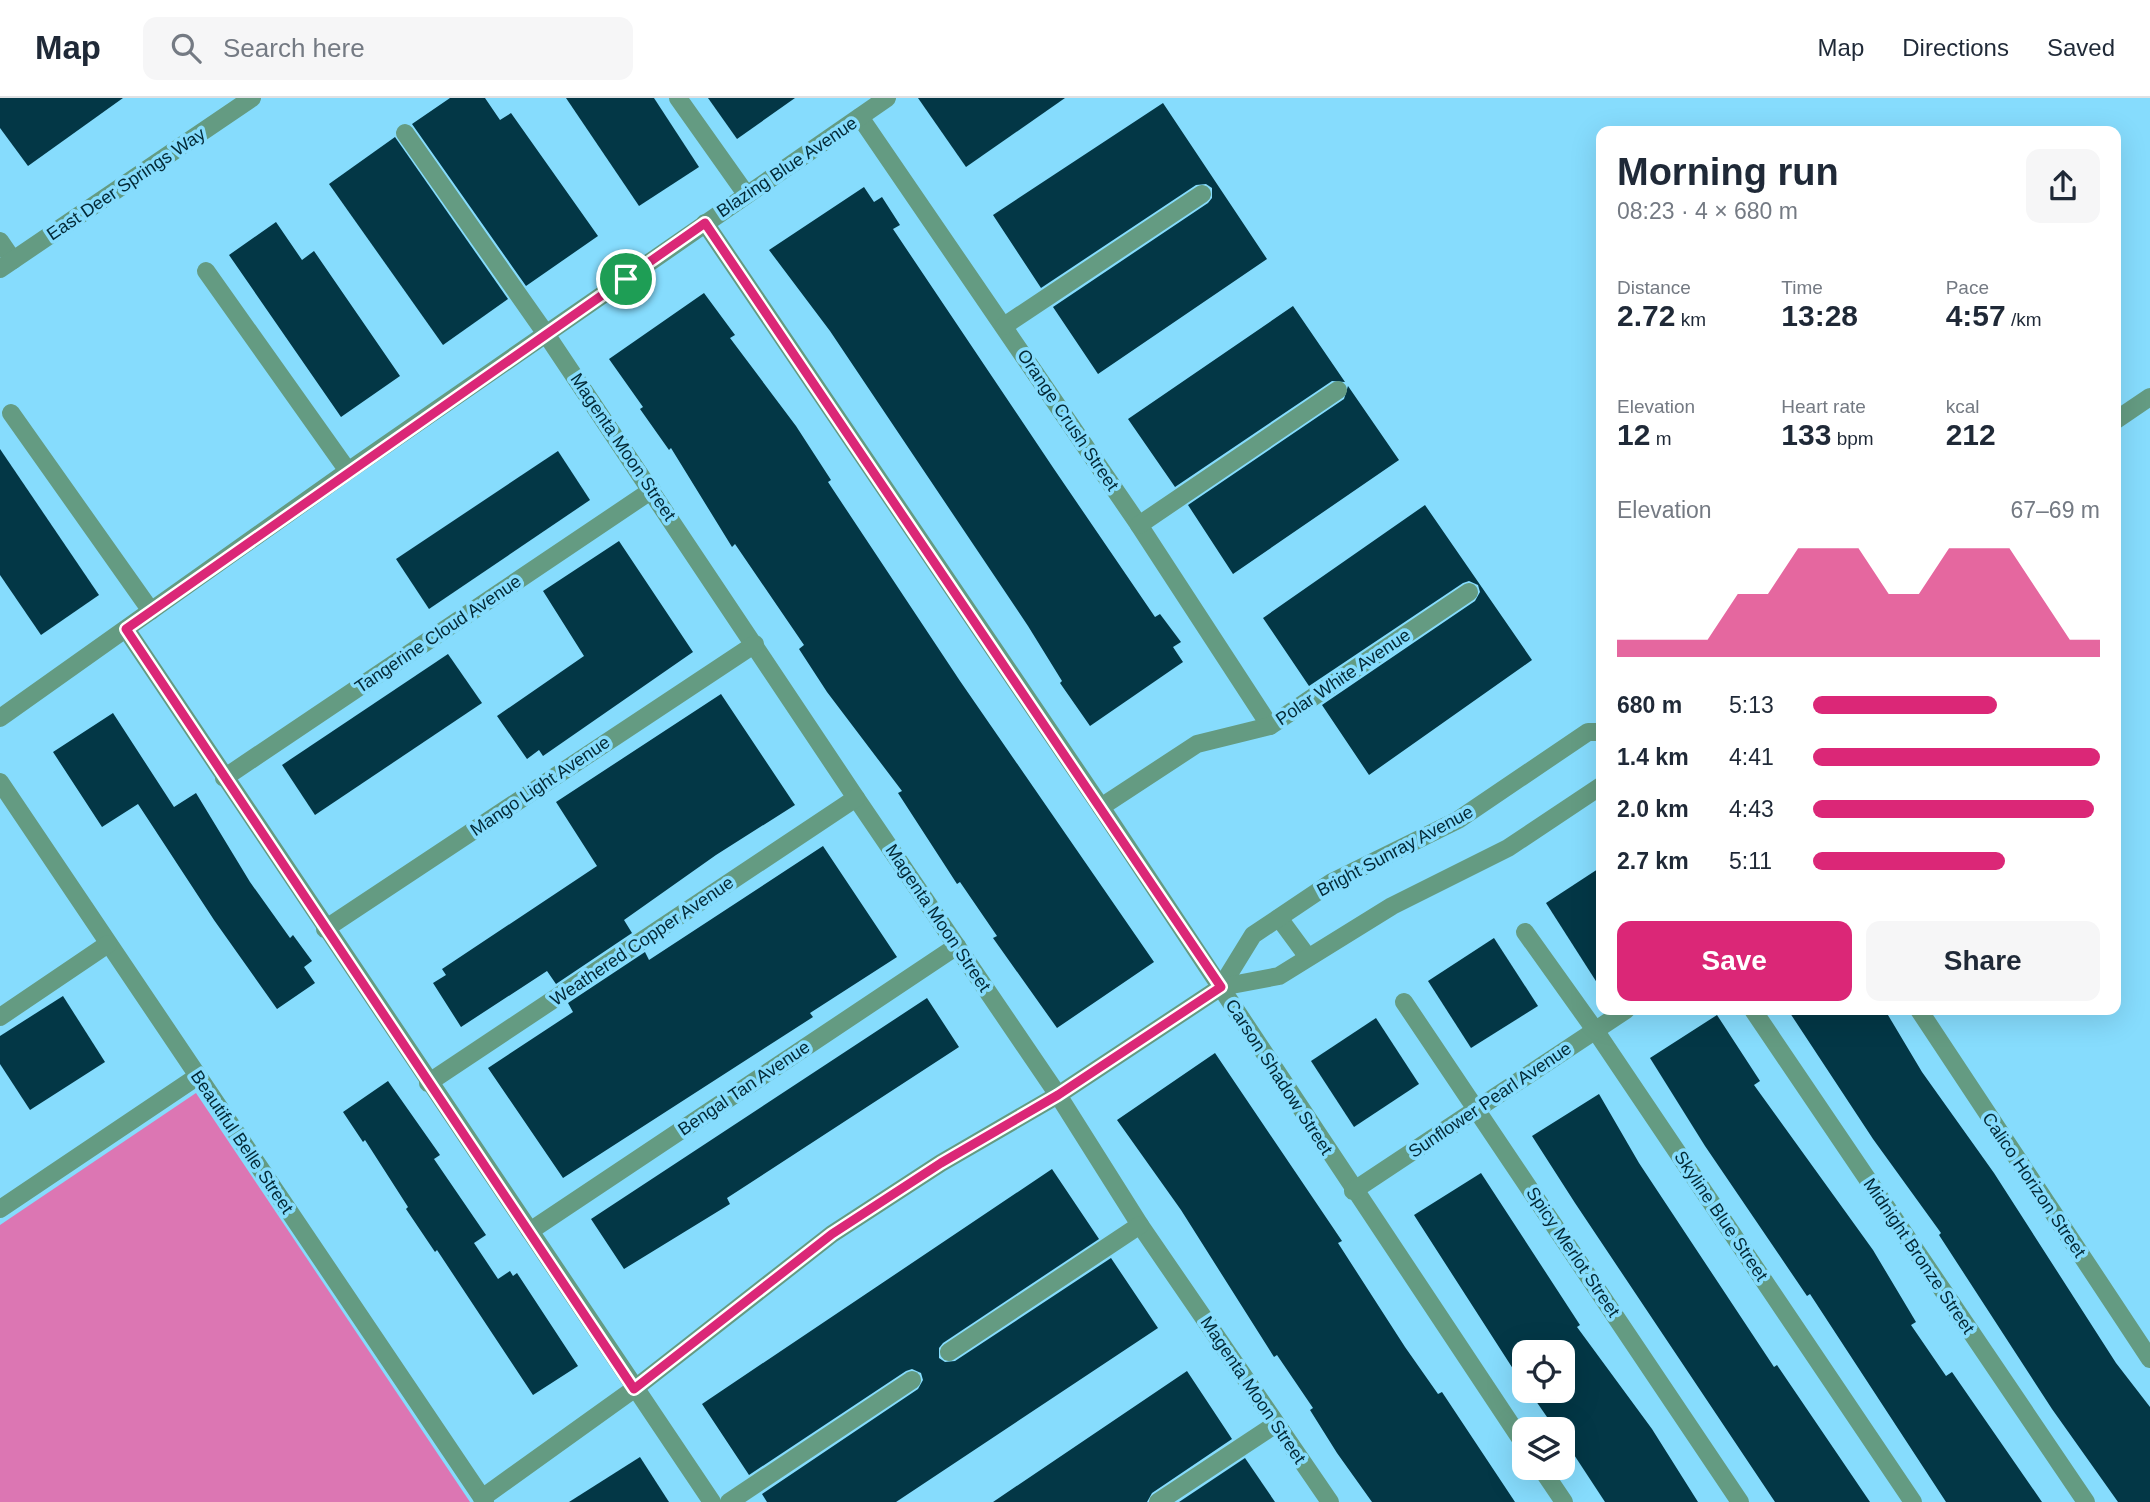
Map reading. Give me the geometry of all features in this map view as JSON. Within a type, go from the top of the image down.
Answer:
[{"type":"street","name":"East Deer Springs Way","points":[[7,265],[253,98]]},
{"type":"street","points":[[678,98],[746,194]]},
{"type":"street","name":"Blazing Blue Avenue","points":[[0,718],[348,471],[887,98]]},
{"type":"street","name":"Orange Crush Street","points":[[860,117],[1139,525],[1270,726]]},
{"type":"street","name":"Magenta Moon Street","points":[[405,134],[652,490],[856,798],[1058,1095],[1140,1226],[1330,1502]]},
{"type":"street","points":[[1004,326],[1202,194]]},
{"type":"street","name":"Carson Shadow Street","points":[[705,223],[1101,807],[1353,1191],[1512,1426]]},
{"type":"street","points":[[0,241],[7,265]]},
{"type":"street","points":[[206,271],[348,471]]},
{"type":"street","points":[[1139,525],[1338,390]]},
{"type":"street","points":[[2121,417],[2150,397]]},
{"type":"street","points":[[11,413],[151,611]]},
{"type":"street","name":"Tangerine Cloud Avenue","points":[[224,778],[652,490]]},
{"type":"street","name":"Polar White Avenue","points":[[1101,807],[1196,744],[1270,726],[1469,592]]},
{"type":"street","points":[[126,629],[428,1083],[712,1502]]},
{"type":"street","name":"Mango Light Avenue","points":[[325,929],[755,644]]},
{"type":"street","name":"Bright Sunray Avenue","points":[[1221,987],[1253,935],[1363,866],[1458,820],[1588,732],[1596,732]]},
{"type":"street","name":"Beautiful Belle Street","points":[[0,782],[483,1500]]},
{"type":"street","points":[[483,1500],[634,1389],[832,1234],[941,1163],[1058,1095],[1221,987],[1279,975],[1392,905],[1508,848],[1596,789]]},
{"type":"street","name":"Weathered Copper Avenue","points":[[428,1083],[856,798]]},
{"type":"street","points":[[1279,918],[1307,956]]},
{"type":"street","name":"Skyline Blue Street","points":[[1525,932],[1595,1030],[1913,1502]]},
{"type":"street","points":[[0,1017],[108,944]]},
{"type":"street","name":"Bengal Tan Avenue","points":[[530,1231],[957,946]]},
{"type":"street","name":"Spicy Merlot Street","points":[[1404,1002],[1740,1502]]},
{"type":"street","name":"Sunflower Pearl Avenue","points":[[1353,1191],[1618,1015]]},
{"type":"street","name":"Midnight Bronze Street","points":[[1755,1015],[2086,1502]]},
{"type":"street","name":"Calico Horizon Street","points":[[1922,1015],[2150,1359]]},
{"type":"street","points":[[0,1209],[198,1076]]},
{"type":"street","points":[[948,1352],[1140,1226]]},
{"type":"street","points":[[729,1502],[912,1380]]},
{"type":"street","points":[[1158,1502],[1276,1424]]},
{"type":"street","points":[[1549,1480],[1564,1502]]},
{"type":"shaded area","points":[[196,1093],[470,1502],[0,1502],[0,1225]]},
{"type":"building","points":[[0,98],[123,98],[28,166],[0,128]]},
{"type":"building","points":[[450,98],[485,98],[500,120],[511,113],[598,236],[526,286],[412,124]]},
{"type":"building","points":[[566,98],[654,98],[699,167],[639,206]]},
{"type":"building","points":[[708,98],[795,98],[737,139]]},
{"type":"building","points":[[918,98],[1065,98],[966,167]]},
{"type":"building","points":[[1163,103],[1267,259],[1098,374],[1053,307],[1208,203],[1212,198],[1212,188],[1206,184],[1196,185],[1041,288],[993,215]]},
{"type":"building","points":[[395,137],[508,299],[443,345],[329,184]]},
{"type":"building","points":[[864,187],[874,202],[882,197],[900,225],[893,229],[1054,469],[1155,617],[1160,614],[1181,642],[1173,647],[1183,662],[1090,726],[1060,683],[1062,681],[1028,626],[830,331],[769,250]]},
{"type":"building","points":[[276,222],[302,260],[314,251],[400,376],[341,417],[229,255]]},
{"type":"building","points":[[704,293],[735,335],[730,338],[796,426],[831,480],[828,482],[960,681],[1154,962],[1057,1028],[993,938],[997,936],[960,882],[957,884],[898,793],[902,791],[827,692],[799,649],[804,645],[735,544],[732,547],[671,448],[669,450],[640,409],[643,407],[609,359]]},
{"type":"building","points":[[1293,306],[1345,382],[1332,381],[1175,487],[1128,419]]},
{"type":"building","points":[[1348,386],[1399,460],[1233,574],[1188,505],[1344,399]]},
{"type":"building","points":[[0,449],[99,595],[41,635],[0,575]]},
{"type":"building","points":[[558,451],[590,500],[429,609],[396,559]]},
{"type":"building","points":[[1425,505],[1532,660],[1369,775],[1322,705],[1475,601],[1480,592],[1478,585],[1469,581],[1463,583],[1309,686],[1263,618]]},
{"type":"building","points":[[619,541],[693,652],[543,756],[539,750],[527,759],[497,716],[584,656],[543,591]]},
{"type":"building","points":[[448,654],[482,703],[315,815],[282,765]]},
{"type":"building","points":[[721,694],[795,805],[716,855],[624,920],[632,933],[556,984],[547,971],[461,1027],[433,983],[446,975],[442,969],[597,866],[556,802]]},
{"type":"building","points":[[113,713],[174,807],[196,793],[250,882],[290,938],[293,935],[312,961],[304,967],[315,983],[277,1009],[214,920],[138,804],[102,827],[53,752]]},
{"type":"building","points":[[823,846],[897,957],[810,1013],[813,1017],[563,1178],[488,1068],[573,1012],[568,1003],[645,952],[649,960]]},
{"type":"building","points":[[1596,870],[1596,981],[1546,903]]},
{"type":"building","points":[[1494,938],[1538,1006],[1471,1048],[1428,981]]},
{"type":"building","points":[[63,996],[105,1062],[30,1110],[0,1064],[0,1036]]},
{"type":"building","points":[[927,998],[959,1047],[727,1198],[730,1204],[624,1269],[591,1219]]},
{"type":"building","points":[[1717,1015],[1760,1081],[1754,1085],[1873,1250],[1916,1322],[1911,1325],[1946,1376],[1952,1372],[2042,1502],[1946,1502],[1810,1294],[1807,1296],[1705,1146],[1650,1058]]},
{"type":"building","points":[[1791,1015],[1888,1015],[1922,1072],[1994,1173],[2116,1363],[2150,1407],[2150,1502],[2118,1502],[2052,1409],[1939,1235],[1941,1233],[1873,1139]]},
{"type":"building","points":[[1376,1018],[1419,1084],[1354,1127],[1311,1061]]},
{"type":"building","points":[[1215,1053],[1342,1241],[1338,1243],[1405,1347],[1438,1394],[1442,1392],[1515,1502],[1372,1502],[1337,1453],[1310,1410],[1313,1408],[1277,1355],[1274,1357],[1181,1210],[1117,1120]]},
{"type":"building","points":[[388,1081],[440,1155],[434,1159],[486,1235],[474,1243],[498,1279],[510,1271],[513,1276],[517,1273],[578,1366],[533,1395],[437,1250],[435,1252],[406,1209],[408,1207],[365,1140],[363,1142],[343,1112]]},
{"type":"building","points":[[1599,1094],[1639,1163],[1774,1367],[1777,1365],[1870,1502],[1775,1502],[1575,1203],[1532,1136]]},
{"type":"building","points":[[1052,1169],[1099,1239],[943,1343],[939,1348],[939,1358],[945,1362],[955,1361],[1111,1258],[1158,1328],[896,1502],[767,1502],[762,1494],[918,1389],[923,1380],[921,1373],[912,1369],[906,1371],[749,1475],[702,1404]]},
{"type":"building","points":[[1481,1173],[1580,1325],[1577,1327],[1652,1429],[1698,1502],[1605,1502],[1575,1456],[1575,1417],[1547,1417],[1537,1403],[1575,1403],[1575,1340],[1512,1340],[1512,1367],[1414,1215]]},
{"type":"building","points":[[1187,1371],[1232,1439],[1152,1493],[1147,1502],[993,1502]]},
{"type":"building","points":[[640,1457],[669,1502],[569,1502]]},
{"type":"building","points":[[1245,1458],[1275,1502],[1179,1502]]},
{"type":"route","points":[[705,223],[1221,987],[1058,1095],[941,1163],[832,1234],[634,1389],[126,629],[348,471],[626,279],[705,223]]}]
